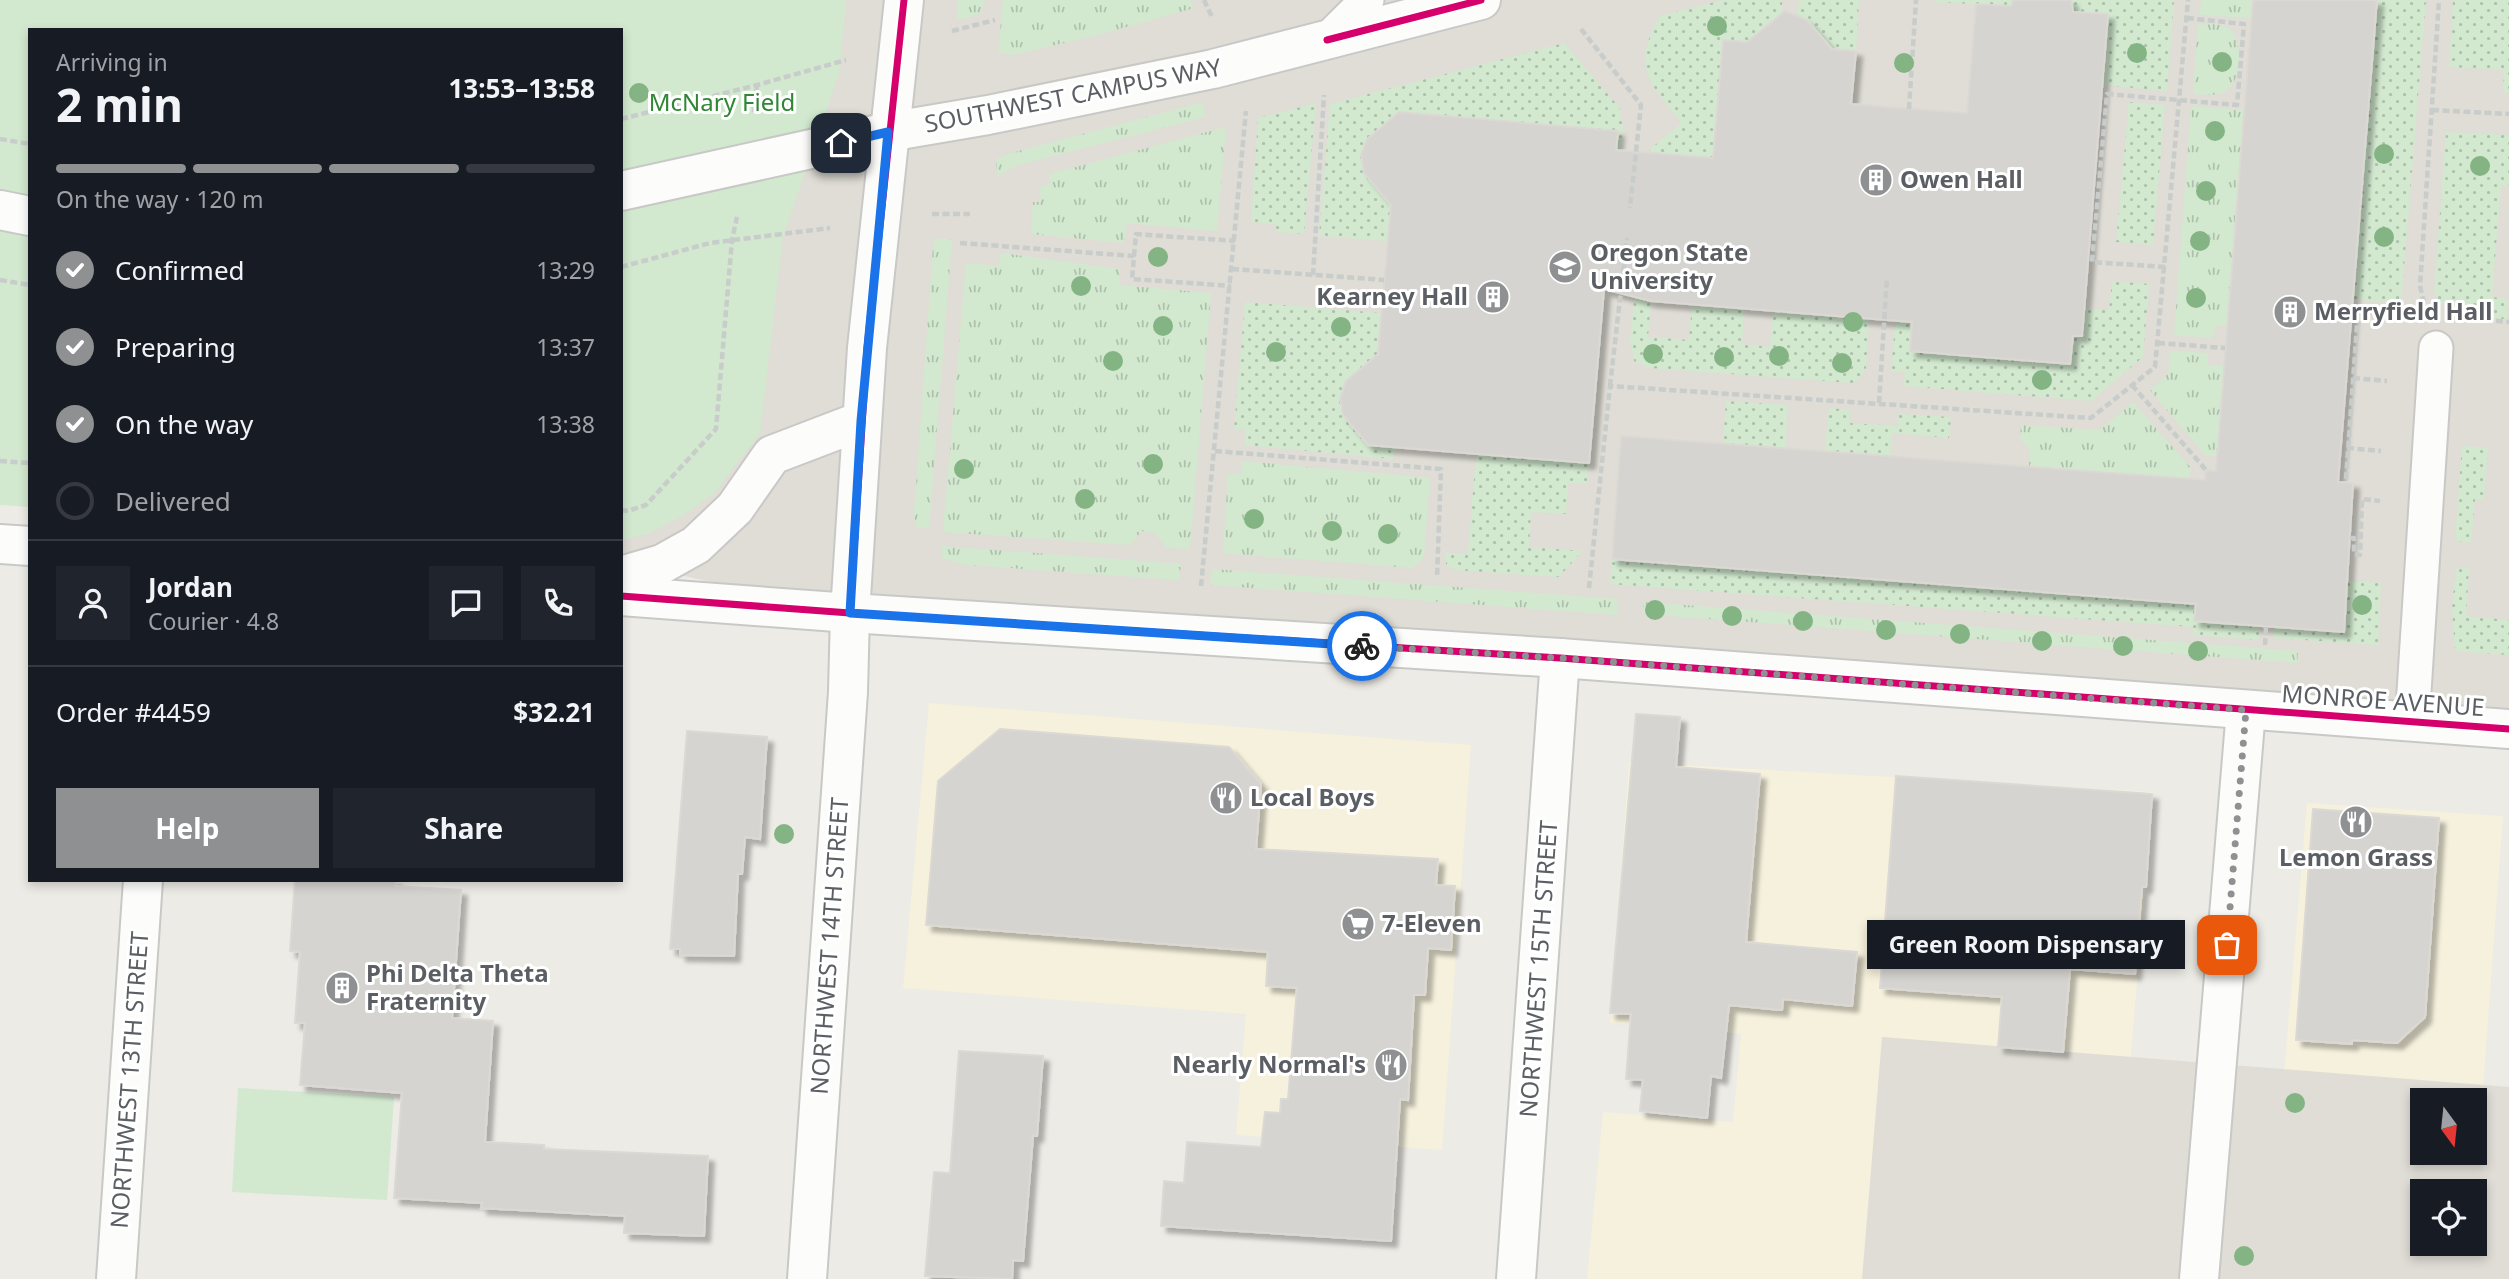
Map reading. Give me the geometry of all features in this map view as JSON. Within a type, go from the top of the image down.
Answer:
[{"type":"street","name":"NORTHWEST 14TH STREET","points":[[807,1279],[845,733],[861,421],[888,132],[904,0]]},
{"type":"street","name":"SOUTHWEST CAMPUS WAY","points":[[623,191],[888,132],[988,116],[1233,64],[1481,0]]},
{"type":"street","points":[[0,210],[28,216]]},
{"type":"street","points":[[623,575],[662,564],[696,545],[735,508],[772,455],[861,421]]},
{"type":"street","points":[[0,544],[28,546]]},
{"type":"street","name":"MONROE AVENUE","points":[[623,596],[1560,658],[2509,729]]},
{"type":"street","name":"NORTHWEST 15TH STREET","points":[[1516,1279],[1560,658]]},
{"type":"street","points":[[2199,1279],[2246,710]]},
{"type":"street","name":"NORTHWEST 13TH STREET","points":[[116,1279],[142,882]]},
{"type":"lane","points":[[1327,40],[1367,0]]},
{"type":"lane","points":[[2412,723],[2436,348]]},
{"type":"path","points":[[1909,109],[1916,0]]},
{"type":"path","points":[[1610,386],[2091,418],[2155,366],[2188,0]]},
{"type":"path","points":[[2436,348],[2420,286],[2439,0]]},
{"type":"path","points":[[2165,267],[2092,262],[2107,94],[2237,105],[2244,24],[2186,18]]},
{"type":"path","points":[[623,118],[757,85],[995,20]]},
{"type":"path","points":[[1581,29],[1641,104],[1630,208]]},
{"type":"path","points":[[1196,636],[1248,115],[1233,64]]},
{"type":"path","points":[[623,510],[646,505],[716,429],[732,240],[748,164],[757,85]]},
{"type":"path","points":[[1313,275],[1324,96]]},
{"type":"path","points":[[2432,110],[2509,114]]},
{"type":"path","points":[[0,139],[28,144]]},
{"type":"path","points":[[623,266],[710,243],[925,214],[970,214]]},
{"type":"path","points":[[1231,286],[1132,279],[1134,256],[1136,234],[1235,241]]},
{"type":"path","points":[[1589,588],[1626,238]]},
{"type":"path","points":[[960,243],[1134,256]]},
{"type":"path","points":[[1232,269],[1384,280]]},
{"type":"path","points":[[1879,403],[1887,276]]},
{"type":"path","points":[[0,280],[28,285]]},
{"type":"path","points":[[2158,343],[2225,348]]},
{"type":"path","points":[[2132,385],[2206,470]]},
{"type":"path","points":[[1215,451],[1441,469],[1437,577]]},
{"type":"path","points":[[0,461],[28,463]]},
{"type":"path","points":[[2350,538],[2354,538],[2354,554],[2360,555],[2362,499],[2375,501]]},
{"type":"path","points":[[2265,645],[2266,626]]},
{"type":"shaded area","name":"Oregon State University","points":[[0,0],[2509,0],[2509,729],[850,613],[623,562],[623,28],[28,28]]},
{"type":"shaded area","points":[[929,703],[1471,745],[1442,1150],[1236,1135],[1246,1014],[903,988]]},
{"type":"shaded area","points":[[1629,762],[2153,792],[2112,1279],[1587,1279],[1603,1112],[1733,1122],[1741,1034],[1610,1023]]},
{"type":"shaded area","points":[[2307,803],[2503,816],[2483,1088],[2284,1074]]},
{"type":"shaded area","points":[[1882,1037],[2509,1087],[2509,1279],[1862,1279]]},
{"type":"green space","name":"McNary Field","points":[[0,0],[846,0],[839,73],[783,236],[760,433],[715,492],[682,516],[647,534],[623,540],[623,28],[28,28],[28,507],[0,505]]},
{"type":"green space","points":[[957,0],[985,0],[979,14],[957,21]]},
{"type":"green space","points":[[1003,0],[1191,0],[1194,8],[1094,36],[1012,55],[998,52]]},
{"type":"green space","points":[[1723,0],[1782,0],[1782,16],[1767,26],[1759,43],[1723,40],[1713,158],[1651,301],[1648,337],[1689,340],[1692,304],[1744,308],[1742,344],[1770,347],[1773,310],[1871,289],[1866,368],[1858,380],[1852,383],[1650,368],[1634,361],[1630,340],[1650,149],[1682,123],[1653,85],[1645,62],[1646,49],[1660,16]]},
{"type":"green space","points":[[1799,0],[1859,0],[1856,51],[1820,47],[1814,28],[1797,16]]},
{"type":"green space","points":[[1935,0],[2013,0],[2011,6]]},
{"type":"green space","points":[[2071,0],[2174,0],[2167,91],[2102,85],[2108,15],[2073,12]]},
{"type":"green space","points":[[2201,0],[2253,0],[2251,18],[2200,15]]},
{"type":"green space","points":[[2377,0],[2426,0],[2401,303],[2353,299]]},
{"type":"green space","points":[[2453,0],[2509,0],[2509,93],[2503,92],[2504,70],[2449,67]]},
{"type":"green space","points":[[2198,24],[2226,27],[2236,40],[2239,49],[2238,69],[2231,86],[2222,93],[2193,94]]},
{"type":"green space","points":[[1564,43],[1619,107],[1623,128],[1616,203],[1611,202],[1617,131],[1400,112],[1398,124],[1384,127],[1374,133],[1361,155],[1392,192],[1388,241],[1319,236],[1330,104]]},
{"type":"green space","points":[[1203,102],[1205,117],[1022,164],[997,177],[996,159],[1011,153]]},
{"type":"green space","points":[[2129,102],[2165,105],[2153,245],[2116,242]]},
{"type":"green space","points":[[1316,103],[1304,234],[1276,232],[1276,224],[1251,222],[1258,118]]},
{"type":"green space","points":[[2191,106],[2244,110],[2228,326],[2215,325],[2214,338],[2174,335]]},
{"type":"green space","points":[[1226,127],[1217,231],[1127,223],[1124,243],[1031,234],[1033,202],[1041,202],[1040,187],[1050,184],[1049,174]]},
{"type":"green space","points":[[2446,132],[2509,135],[2509,185],[2501,185],[2492,297],[2508,299],[2507,319],[2464,316],[2438,302],[2434,292]]},
{"type":"green space","points":[[936,238],[952,240],[929,528],[917,528],[914,515],[933,247]]},
{"type":"green space","points":[[1001,253],[1120,269],[1119,285],[1211,293],[1190,549],[1166,548],[1155,533],[1142,531],[1129,545],[943,532],[966,263],[999,266]]},
{"type":"green space","points":[[1899,277],[1916,279],[1910,351],[2070,364],[2073,336],[2082,336],[2084,308],[2109,310],[2112,281],[2149,284],[2143,357],[2091,401],[1904,386],[1905,372],[1891,371]]},
{"type":"green space","points":[[1245,302],[1381,313],[1377,366],[1346,381],[1342,408],[1351,424],[1394,447],[1393,459],[1244,445],[1246,429],[1234,429]]},
{"type":"green space","points":[[2170,351],[2208,353],[2207,365],[2224,366],[2217,456],[2206,456],[2150,390],[2168,374]]},
{"type":"green space","points":[[1726,401],[1788,405],[1785,448],[1723,443]]},
{"type":"green space","points":[[2133,402],[2191,468],[2189,479],[2029,466],[2030,451],[2020,439],[2021,425],[2100,430]]},
{"type":"green space","points":[[1829,408],[1850,410],[1849,423],[1898,426],[1899,414],[1951,417],[1949,438],[1892,433],[1890,456],[1825,451]]},
{"type":"green space","points":[[2462,446],[2488,448],[2484,499],[2475,499],[2471,542],[2455,541]]},
{"type":"green space","points":[[1476,454],[1589,463],[1587,484],[1568,483],[1566,514],[1531,512],[1529,547],[1582,551],[1559,577],[1455,570],[1446,564],[1445,553],[1468,554]]},
{"type":"green space","points":[[1242,461],[1430,478],[1424,557],[1412,568],[1223,553],[1228,474],[1241,474]]},
{"type":"green space","points":[[942,546],[1181,564],[1179,580],[967,565],[942,558]]},
{"type":"green space","points":[[1612,559],[2196,604],[2260,625],[2259,640],[2193,635],[2193,627],[1610,584]]},
{"type":"green space","points":[[2456,567],[2469,568],[2466,616],[2509,620],[2509,655],[2455,651],[2452,608]]},
{"type":"green space","points":[[1212,569],[1618,599],[1617,615],[1211,585]]},
{"type":"green space","points":[[2347,581],[2381,583],[2378,645],[2273,638],[2273,627],[2343,632]]},
{"type":"green space","points":[[1644,602],[2298,651],[2297,663],[1643,614]]},
{"type":"green space","points":[[238,1088],[394,1097],[387,1200],[232,1192]]},
{"type":"building","points":[[2013,0],[2071,0],[2073,12],[2108,14],[2082,336],[2073,336],[2070,364],[1910,351],[1912,322],[1651,301],[1604,289],[1589,463],[1368,445],[1343,415],[1340,398],[1346,381],[1378,354],[1391,205],[1364,173],[1361,155],[1367,139],[1399,112],[1618,131],[1616,150],[1713,158],[1723,40],[1747,42],[1785,11],[1807,20],[1832,49],[1856,51],[1851,104],[1967,113],[1976,4],[2011,6]]},
{"type":"building","name":"Merryfield Hall","points":[[2253,0],[2377,0],[2338,482],[2353,483],[2344,632],[2194,621],[2196,604],[1612,559],[1621,436],[2205,480],[2206,470],[2216,471]]},
{"type":"building","points":[[1636,714],[1680,717],[1676,767],[1760,774],[1746,942],[1857,952],[1852,1006],[1783,999],[1782,1010],[1729,1005],[1721,1078],[1711,1076],[1707,1118],[1640,1111],[1643,1080],[1626,1079],[1631,1014],[1610,1013]]},
{"type":"building","points":[[1000,729],[1229,747],[1261,784],[1256,849],[1438,859],[1436,885],[1455,886],[1451,950],[1428,948],[1425,995],[1414,995],[1408,1100],[1400,1099],[1391,1241],[1161,1226],[1164,1181],[1184,1183],[1187,1142],[1261,1147],[1265,1112],[1280,1113],[1281,1099],[1288,1099],[1297,988],[1266,986],[1268,952],[926,925],[938,781]]},
{"type":"building","points":[[687,731],[767,737],[760,839],[745,837],[742,874],[738,874],[734,956],[680,955],[680,949],[670,949]]},
{"type":"building","points":[[1896,776],[2152,794],[2146,887],[2142,887],[2135,974],[2070,969],[2063,1052],[1998,1047],[2002,997],[1880,988]]},
{"type":"building","points":[[2313,809],[2439,818],[2425,1017],[2397,1043],[2352,1040],[2352,1044],[2296,1040]]},
{"type":"building","points":[[295,882],[396,882],[395,886],[461,890],[452,1018],[493,1021],[485,1142],[544,1145],[544,1149],[708,1156],[704,1236],[624,1233],[625,1216],[481,1208],[482,1203],[394,1198],[402,1093],[300,1085],[305,1023],[295,1023],[300,952],[290,951]]},
{"type":"building","points":[[959,1051],[1043,1056],[1037,1136],[1033,1136],[1023,1261],[1013,1260],[1012,1279],[925,1276],[934,1172],[950,1173]]},
{"type":"cycle path","points":[[850,613],[867,348],[904,0]]},
{"type":"cycle path","points":[[1327,40],[1481,0]]},
{"type":"cycle path","points":[[623,596],[1560,658],[2509,729]]},
{"type":"way so far","points":[[1362,646],[1560,658],[2246,710],[2227,945]]},
{"type":"place","name":"Owen Hall","points":[[1876,180]]},
{"type":"place","name":"Oregon State University","points":[[1565,267]]},
{"type":"place","name":"Kearney Hall","points":[[1493,297]]},
{"type":"place","name":"Merryfield Hall","points":[[2290,312]]},
{"type":"place","name":"Local Boys","points":[[1226,798]]},
{"type":"place","name":"Lemon Grass","points":[[2356,822]]},
{"type":"place","name":"7-Eleven","points":[[1358,924]]},
{"type":"place","name":"Green Room Dispensary","points":[[2227,945]]},
{"type":"place","name":"Phi Delta Theta Fraternity","points":[[342,988]]},
{"type":"place","name":"Nearly Normal's","points":[[1391,1065]]},
{"type":"route","points":[[841,143],[888,132],[861,421],[850,613],[1362,646]]}]
